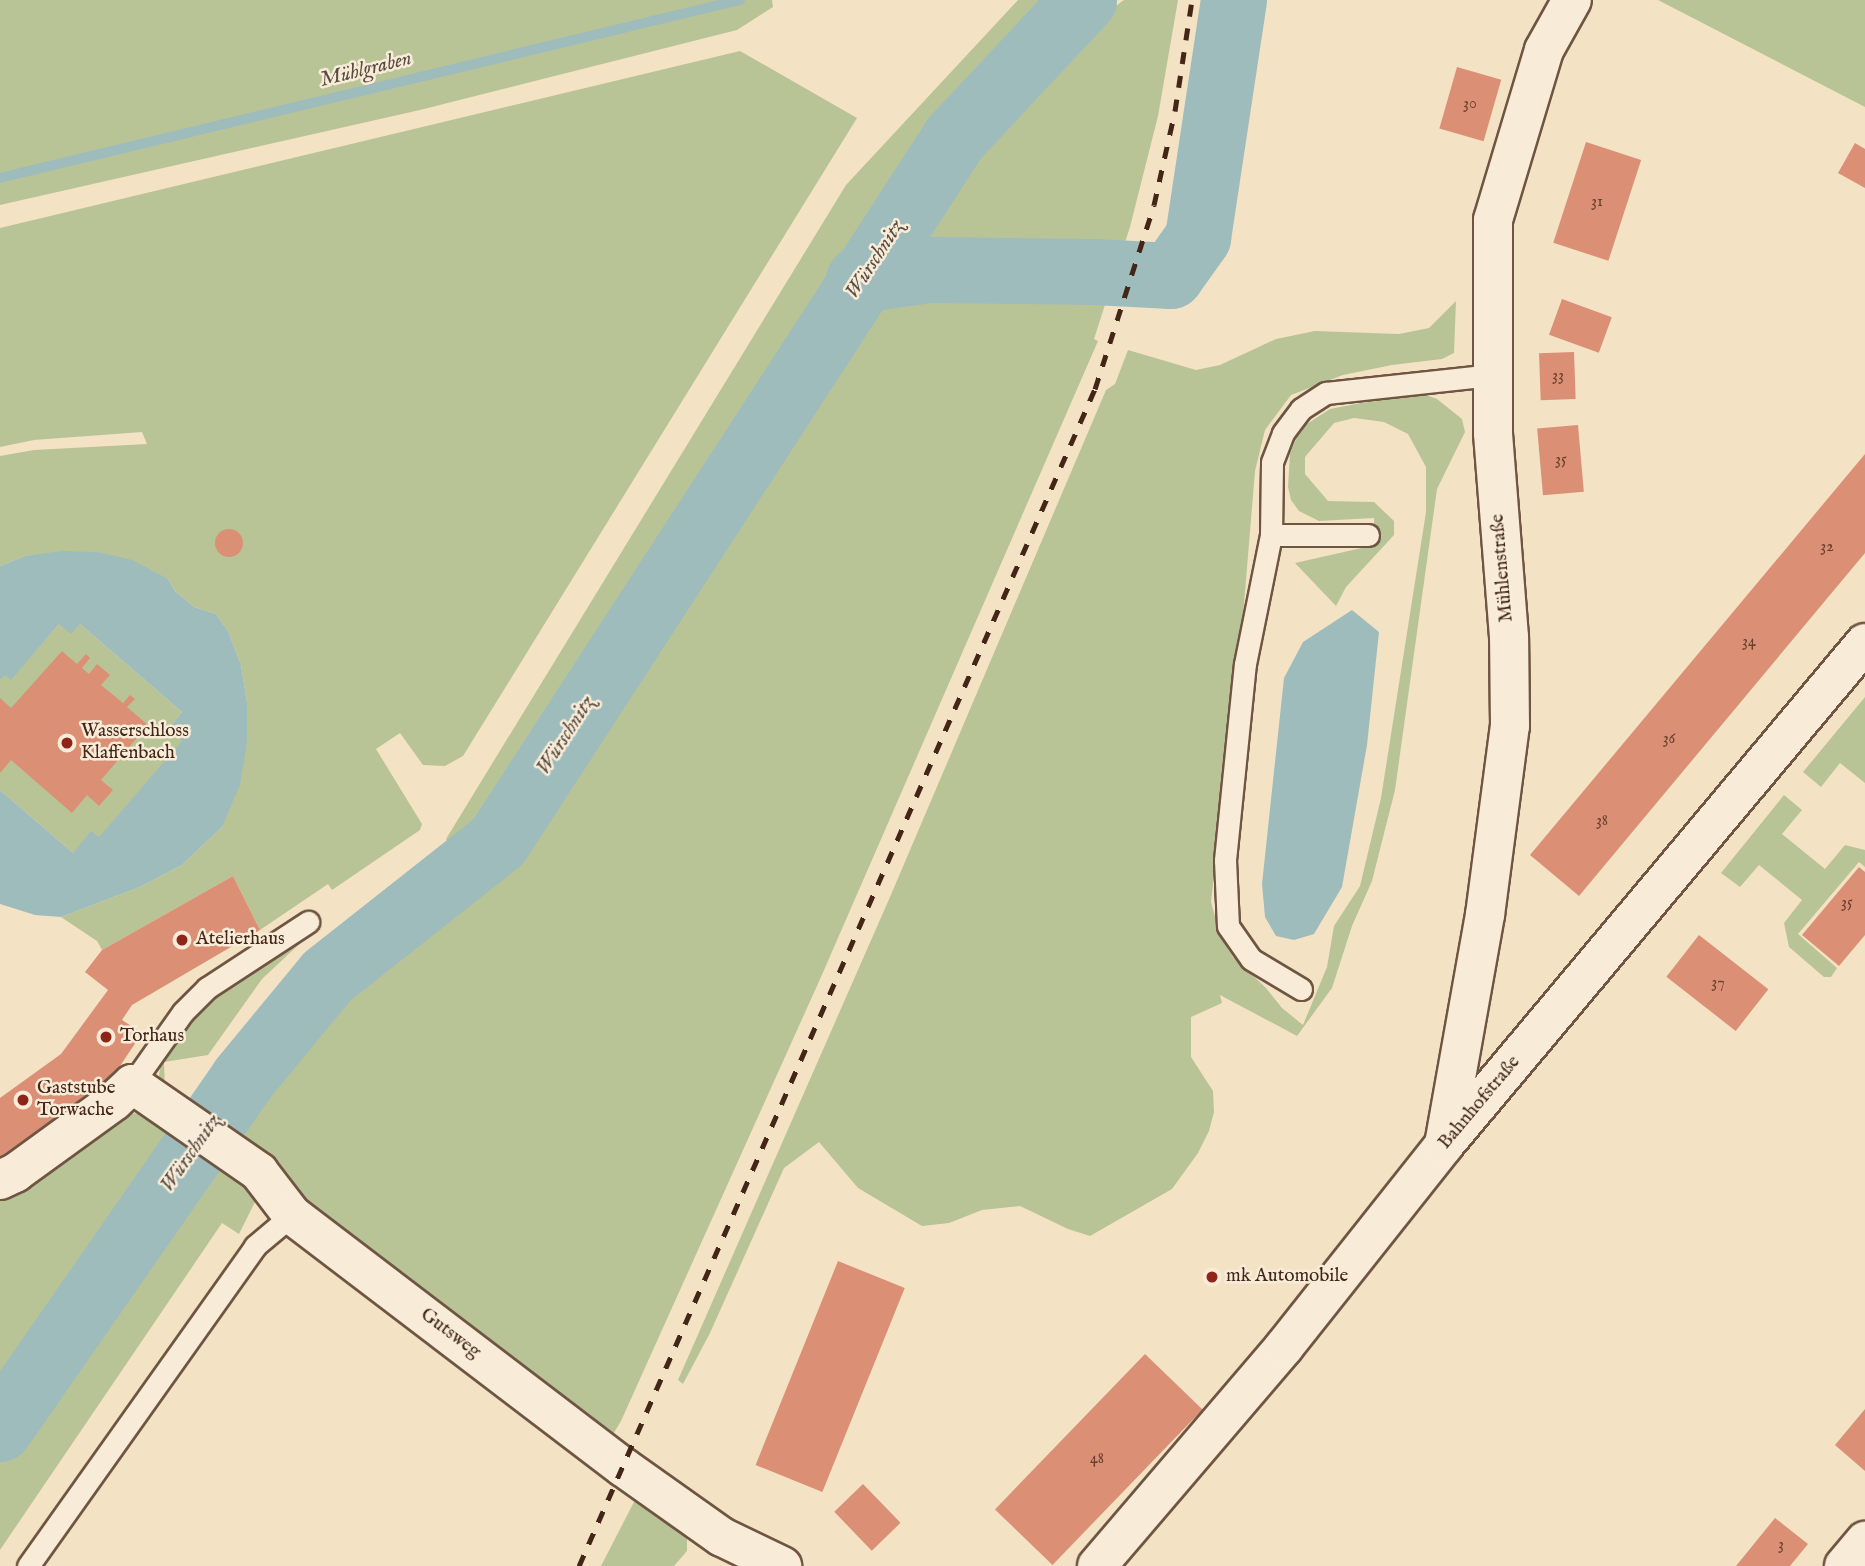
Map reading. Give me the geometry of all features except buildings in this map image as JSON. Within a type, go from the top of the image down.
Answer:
[{"type":"street","name":"Mühlenstraße","points":[[1444,1145],[1485,915],[1510,726],[1509,637],[1493,433],[1493,220],[1544,50],[1572,0]]},
{"type":"street","name":"Bahnhofstraße","points":[[1103,1565],[1284,1347],[1444,1145],[1865,643]]},
{"type":"street","name":"Gutsweg","points":[[145,1093],[259,1172],[292,1214],[668,1501],[722,1537],[782,1566]]},
{"type":"street","points":[[0,1180],[26,1165],[114,1101],[145,1093]]},
{"type":"street","points":[[1844,1566],[1865,1541]]},
{"type":"lane","points":[[1301,989],[1251,958],[1228,926],[1225,860],[1245,664],[1271,535],[1272,462],[1283,433],[1301,409],[1326,393],[1493,375]]},
{"type":"lane","points":[[1271,535],[1368,535]]},
{"type":"lane","points":[[145,1093],[183,1012],[207,988],[308,922]]},
{"type":"lane","points":[[28,1566],[255,1246],[292,1214]]},
{"type":"green space","points":[[0,0],[772,0],[773,7],[737,30],[420,110],[0,205]]},
{"type":"green space","points":[[1018,0],[1064,0],[948,132],[847,271],[613,636],[554,738],[489,833],[459,857],[446,839],[846,185]]},
{"type":"green space","points":[[1124,0],[1178,0],[1158,116],[1130,227],[1094,339],[1098,341],[821,977],[612,1436],[562,1394],[299,1205],[289,1177],[230,1133],[340,1002],[509,849],[579,755],[889,256],[966,146],[1102,16]]},
{"type":"green space","points":[[1658,0],[1865,0],[1865,107]]},
{"type":"green space","points":[[740,51],[857,118],[463,756],[445,766],[423,765],[400,733],[376,749],[422,824],[420,830],[332,890],[328,884],[260,930],[233,876],[102,950],[97,941],[61,917],[140,887],[182,865],[222,827],[247,743],[247,702],[241,665],[228,631],[216,614],[194,607],[175,591],[168,579],[98,552],[25,556],[0,566],[0,456],[34,450],[147,444],[142,432],[34,440],[0,447],[0,228]]},
{"type":"green space","points":[[1456,301],[1454,353],[1442,359],[1343,375],[1291,395],[1265,430],[1255,471],[1243,616],[1211,902],[1221,938],[1233,957],[1266,988],[1282,1008],[1303,1025],[1327,967],[1334,926],[1360,886],[1381,798],[1426,512],[1426,467],[1408,434],[1384,422],[1354,418],[1334,423],[1305,457],[1305,474],[1328,501],[1374,502],[1394,521],[1394,535],[1346,587],[1336,606],[1295,563],[1375,545],[1374,518],[1319,521],[1299,511],[1291,500],[1288,487],[1290,454],[1296,439],[1307,424],[1330,409],[1361,403],[1426,395],[1437,399],[1462,419],[1465,432],[1437,489],[1395,790],[1372,881],[1352,926],[1332,988],[1297,1036],[1220,995],[1222,1003],[1191,1017],[1191,1057],[1213,1091],[1214,1112],[1209,1131],[1198,1153],[1172,1189],[1090,1236],[1068,1229],[1020,1206],[982,1210],[949,1223],[922,1226],[858,1188],[819,1142],[784,1168],[710,1333],[683,1384],[678,1380],[890,897],[1106,390],[1115,384],[1128,350],[1196,370],[1220,365],[1276,339],[1315,331],[1399,334],[1429,328]]},
{"type":"green space","points":[[59,624],[80,624],[182,712],[169,728],[183,741],[99,838],[73,853],[0,790],[0,680],[5,674],[11,679]]},
{"type":"green space","points":[[1865,697],[1865,783],[1840,763],[1821,787],[1803,772]]},
{"type":"green space","points":[[1784,795],[1802,810],[1782,834],[1825,869],[1845,845],[1865,850],[1865,867],[1859,862],[1798,934],[1837,968],[1831,977],[1824,977],[1789,947],[1784,923],[1802,900],[1759,865],[1740,887],[1721,873]]},
{"type":"green space","points":[[309,935],[262,979],[208,1055],[164,1062],[165,1090],[159,1076],[161,1060],[210,996]]},
{"type":"green space","points":[[141,1113],[251,1184],[255,1202],[239,1234],[222,1223],[0,1550],[0,1196],[124,1114]]},
{"type":"green space","points":[[635,1500],[687,1539],[687,1551],[674,1566],[601,1566]]},
{"type":"water","points":[[62,551],[98,552],[132,560],[168,579],[175,591],[194,607],[216,614],[228,631],[241,665],[247,702],[247,743],[240,785],[222,827],[182,865],[140,887],[61,917],[35,915],[0,904],[0,790],[73,853],[91,831],[99,837],[182,741],[169,728],[182,712],[80,624],[71,634],[59,624],[11,680],[5,675],[0,680],[0,566],[25,556]]},
{"type":"water","points":[[1352,610],[1379,632],[1367,745],[1342,887],[1314,934],[1294,940],[1276,936],[1265,917],[1262,884],[1284,678],[1303,642]]},
{"type":"waterway","name":"Mühlgraben","points":[[0,178],[740,0]]},
{"type":"waterway","name":"Würschnitz","points":[[0,1429],[243,1079],[327,977],[498,842],[955,138],[1084,0]]},
{"type":"waterway","points":[[859,280],[929,270],[1095,272],[1171,276],[1198,238],[1234,0]]},
{"type":"railway","points":[[579,1566],[1095,389],[1154,205],[1175,111],[1192,0]]},
{"type":"place","name":"Wasserschloss Klaffenbach","points":[[67,743]]},
{"type":"place","name":"Atelierhaus","points":[[182,940]]},
{"type":"place","name":"Torhaus","points":[[106,1037]]},
{"type":"place","name":"Gaststube Torwache","points":[[23,1100]]},
{"type":"place","name":"mk Automobile","points":[[1212,1277]]}]
